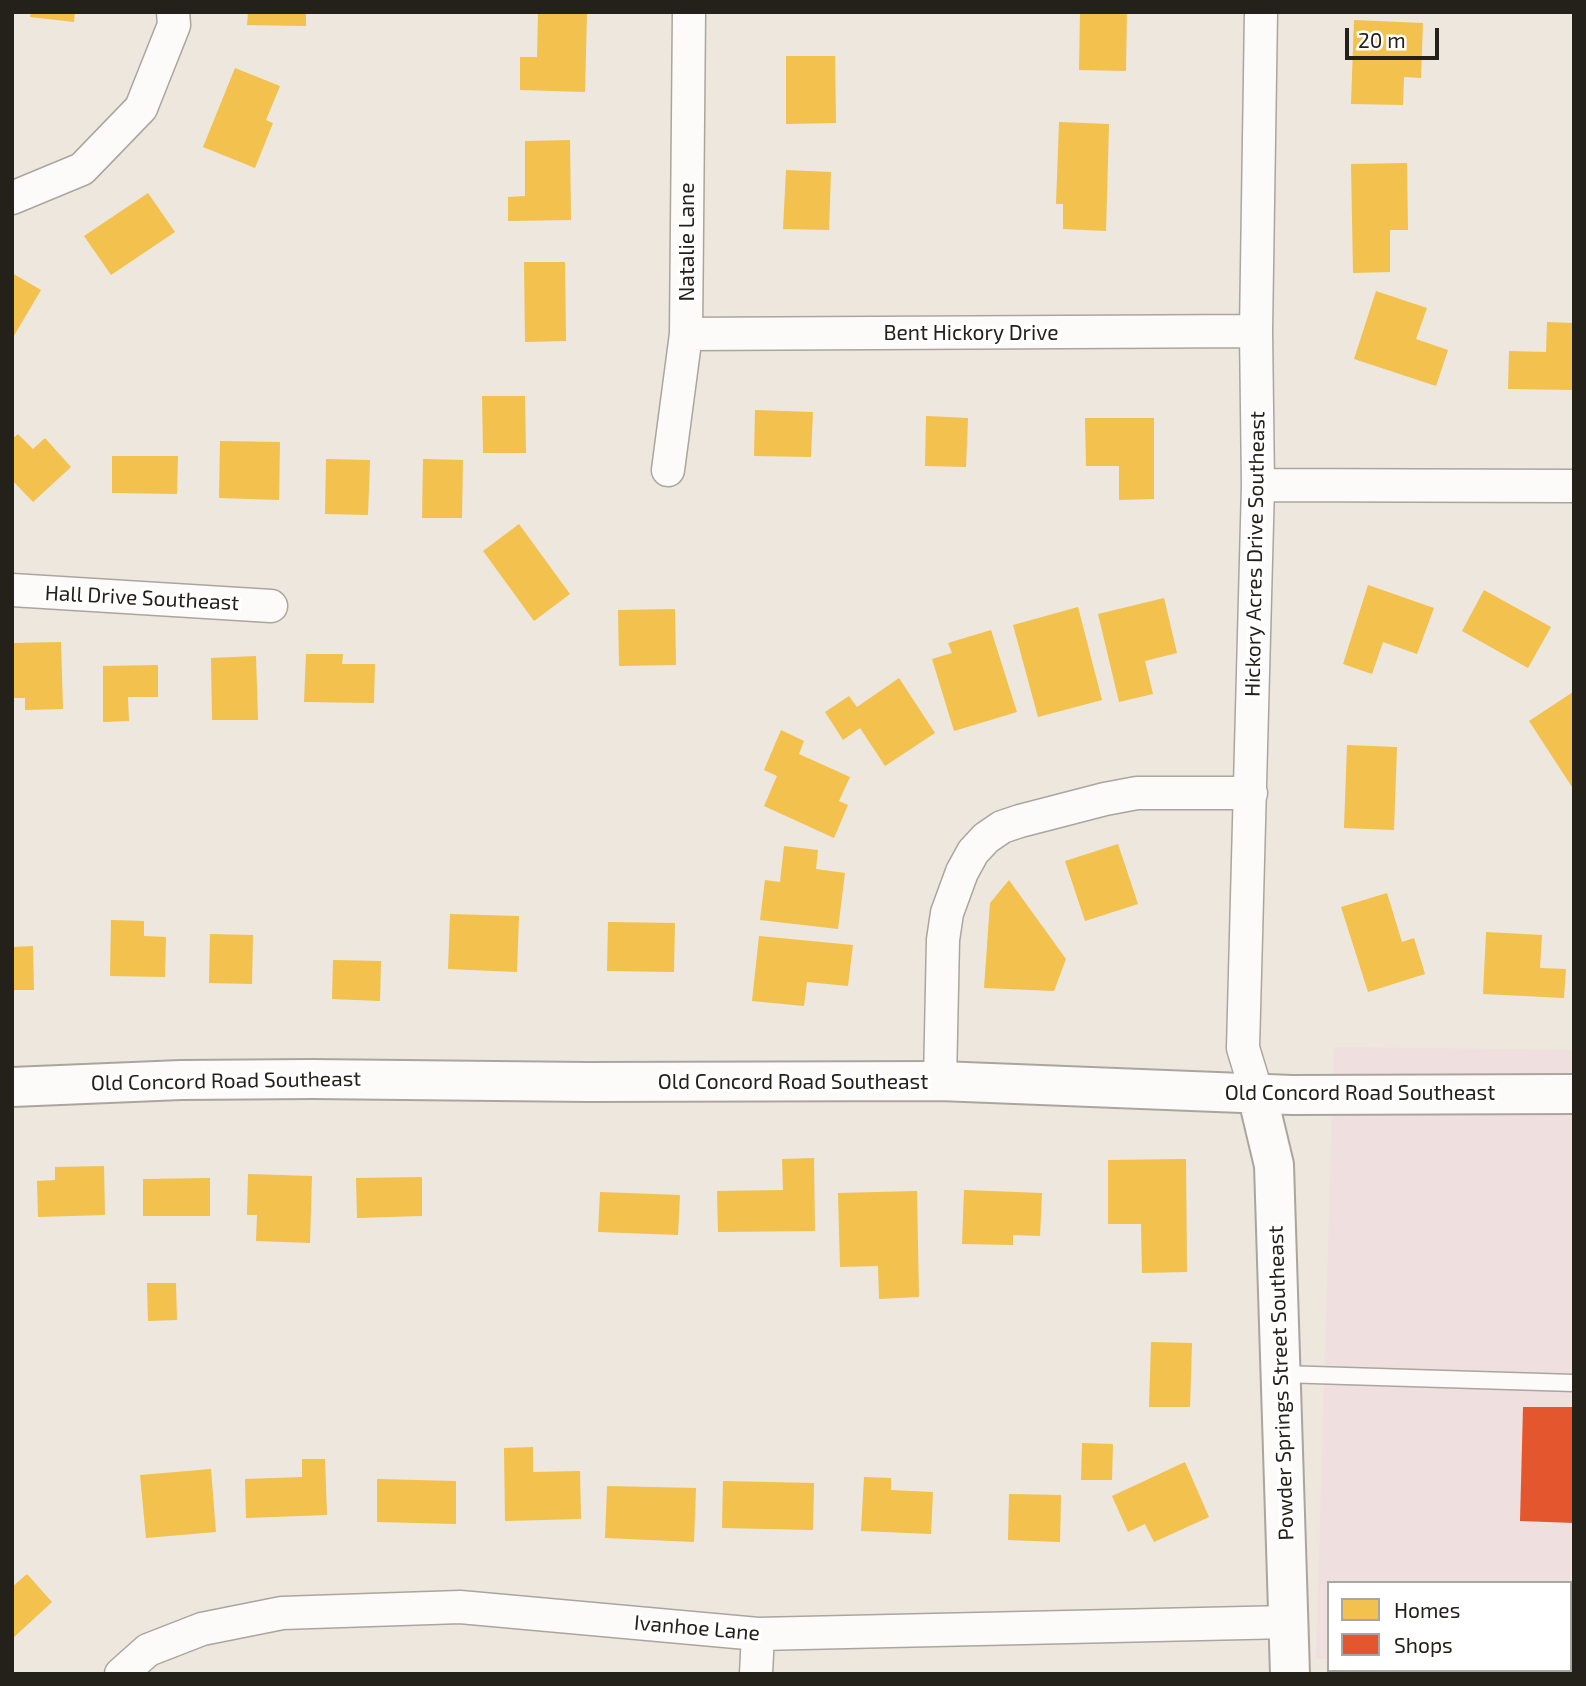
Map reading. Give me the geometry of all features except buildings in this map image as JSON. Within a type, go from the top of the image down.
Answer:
[{"type":"street","points":[[12,198],[82,169],[141,108],[174,25],[173,12]]},
{"type":"street","name":"Natalie Lane","points":[[668,470],[687,334],[689,12]]},
{"type":"street","name":"Hickory Acres Drive Southeast","points":[[1256,1094],[1244,1048],[1258,485],[1256,331],[1261,12]]},
{"type":"street","name":"Bent Hickory Drive","points":[[687,334],[1256,331]]},
{"type":"street","points":[[1258,485],[1574,486]]},
{"type":"street","name":"Hall Drive Southeast","points":[[12,590],[271,606]]},
{"type":"street","points":[[940,1081],[943,940],[947,913],[962,872],[973,852],[986,838],[1020,821],[1137,793],[1251,793]]},
{"type":"street","name":"Old Concord Road Southeast","points":[[12,1087],[154,1081],[312,1079],[587,1082],[940,1081],[1256,1094],[1574,1094]]},
{"type":"street","name":"Powder Springs Street Southeast","points":[[1256,1094],[1274,1165],[1290,1674]]},
{"type":"street","name":"Ivanhoe Lane","points":[[121,1674],[148,1650],[202,1629],[282,1613],[460,1607],[758,1634],[1289,1622]]},
{"type":"street","points":[[756,1674],[758,1634]]},
{"type":"lane","points":[[1281,1374],[1574,1383]]},
{"type":"shaded area","points":[[1334,1047],[1574,1050],[1574,1654],[1572,1581],[1327,1581],[1327,1659],[1316,1659]]}]
